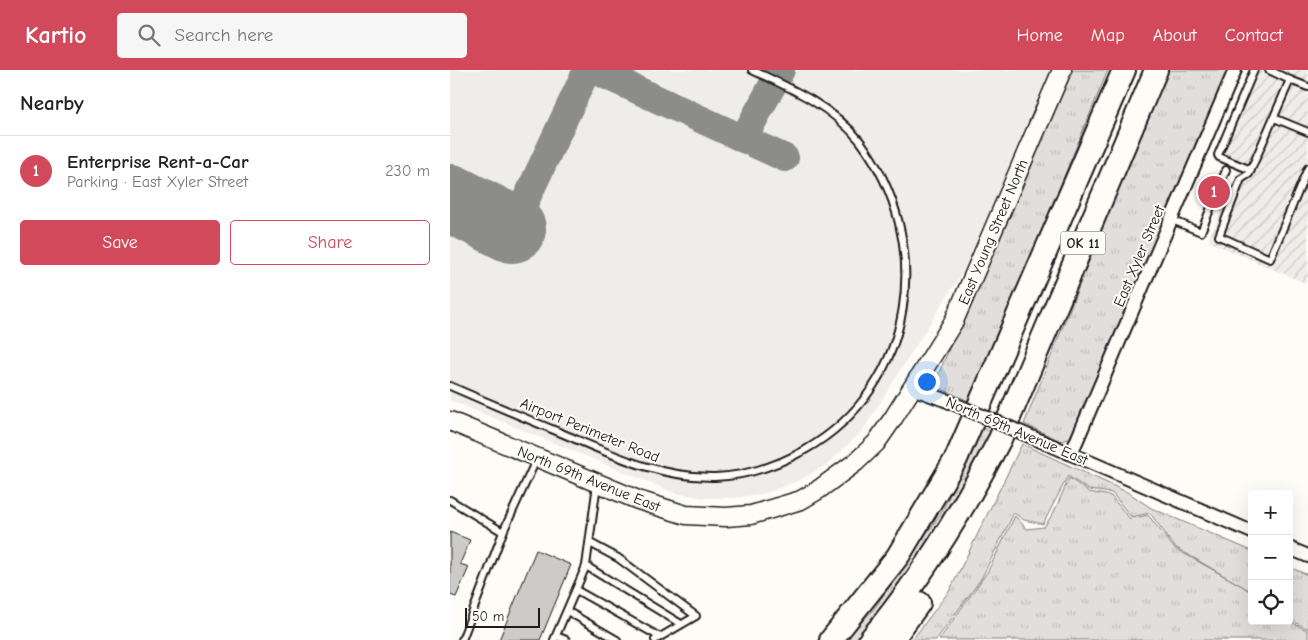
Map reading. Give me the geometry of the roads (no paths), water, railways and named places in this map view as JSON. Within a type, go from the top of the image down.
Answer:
[{"type":"highway","name":"OK 11","points":[[870,640],[893,613],[933,557],[960,513],[1000,439],[1156,70]]},
{"type":"highway","name":"OK 11","points":[[831,640],[876,586],[924,515],[964,442],[1122,74]]},
{"type":"highway","points":[[892,640],[931,586],[970,520],[986,489],[1000,439]]},
{"type":"highway","points":[[813,640],[876,586]]},
{"type":"street","name":"East Young Street North","points":[[912,388],[954,321],[1062,70]]},
{"type":"street","name":"East Xyler Street","points":[[1071,454],[1235,70]]},
{"type":"street","name":"North 69th Avenue East","points":[[450,421],[657,508],[686,515],[726,517],[751,515],[775,509],[818,490],[856,462],[876,443],[912,388],[945,400],[1248,530]]},
{"type":"street","points":[[1293,550],[1308,556]]},
{"type":"lane","name":"Airport Perimeter Road","points":[[450,386],[632,463],[686,477],[717,477],[763,468],[800,452],[842,424],[868,396],[890,356],[904,309],[905,250],[897,214],[876,164],[858,140],[839,120],[816,102],[752,70]]},
{"type":"lane","points":[[1251,170],[1219,158],[1218,155],[1254,70]]},
{"type":"lane","points":[[1269,70],[1308,87]]},
{"type":"lane","points":[[1290,80],[1251,170],[1249,174],[1241,179],[1218,236],[1270,259],[1308,168]]},
{"type":"lane","points":[[1274,118],[1308,132]]},
{"type":"lane","points":[[1172,220],[1201,232],[1226,170]]},
{"type":"lane","points":[[462,640],[503,532],[537,458]]},
{"type":"lane","points":[[566,640],[555,638],[586,566],[597,483]]},
{"type":"lane","points":[[450,500],[503,532]]},
{"type":"lane","points":[[576,590],[657,639],[696,616],[618,558],[590,543]]},
{"type":"lane","points":[[586,566],[682,624]]},
{"type":"lane","points":[[567,611],[617,640]]},
{"type":"place","name":"Enterprise Rent-a-Car","points":[[1214,192]]}]
